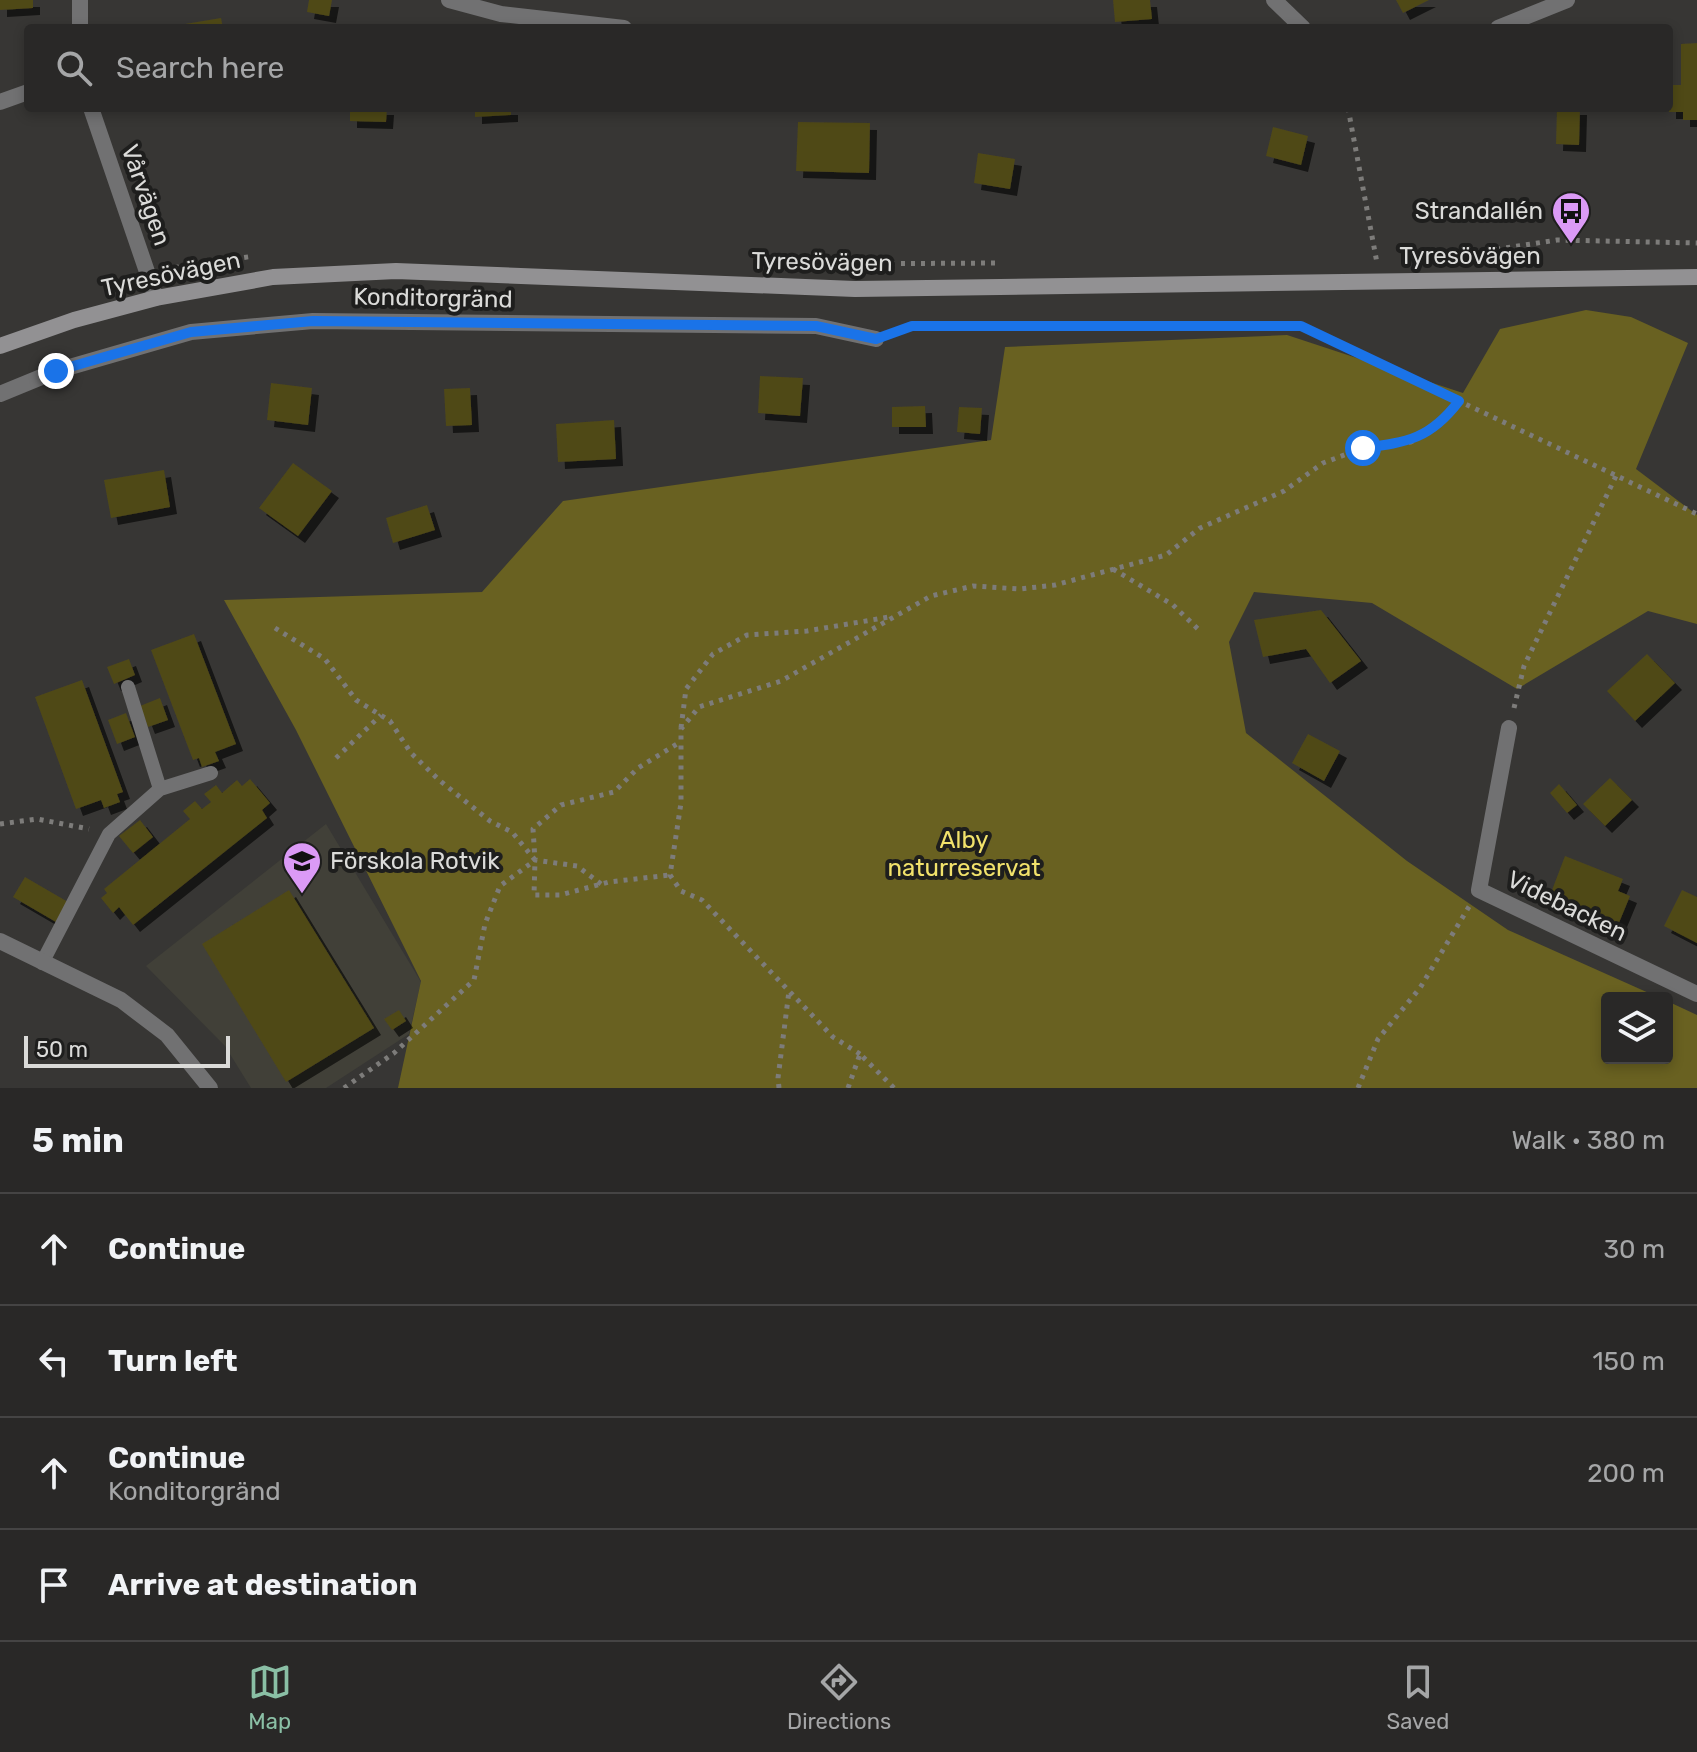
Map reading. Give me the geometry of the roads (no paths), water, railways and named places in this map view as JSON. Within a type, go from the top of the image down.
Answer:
[{"type":"main road","name":"Tyresövägen","points":[[0,346],[74,320],[156,298],[273,277],[396,271],[855,289],[1697,277]]},
{"type":"main road","name":"Tyresövägen","points":[[1653,279],[1697,285]]},
{"type":"street","points":[[80,0],[80,24]]},
{"type":"street","points":[[449,0],[501,14],[589,24]]},
{"type":"street","points":[[1274,0],[1299,24]]},
{"type":"street","points":[[1508,24],[1567,0]]},
{"type":"street","points":[[0,102],[24,93]]},
{"type":"street","name":"Vårvägen","points":[[92,112],[156,298]]},
{"type":"street","name":"Konditorgränd","points":[[0,394],[56,371],[191,332],[313,321],[816,326],[876,339]]},
{"type":"street","name":"Videbacken","points":[[1509,728],[1479,890],[1697,994]]},
{"type":"street","points":[[0,941],[129,1006],[167,1035],[210,1088]]},
{"type":"lane","points":[[128,687],[160,789]]},
{"type":"lane","points":[[42,963],[109,834],[160,789],[211,773]]},
{"type":"place","name":"Strandallén","points":[[1571,245]]},
{"type":"place","name":"Förskola Rotvik","points":[[302,895]]},
{"type":"park label","name":"Alby naturreservat","points":[[964,854]]}]
